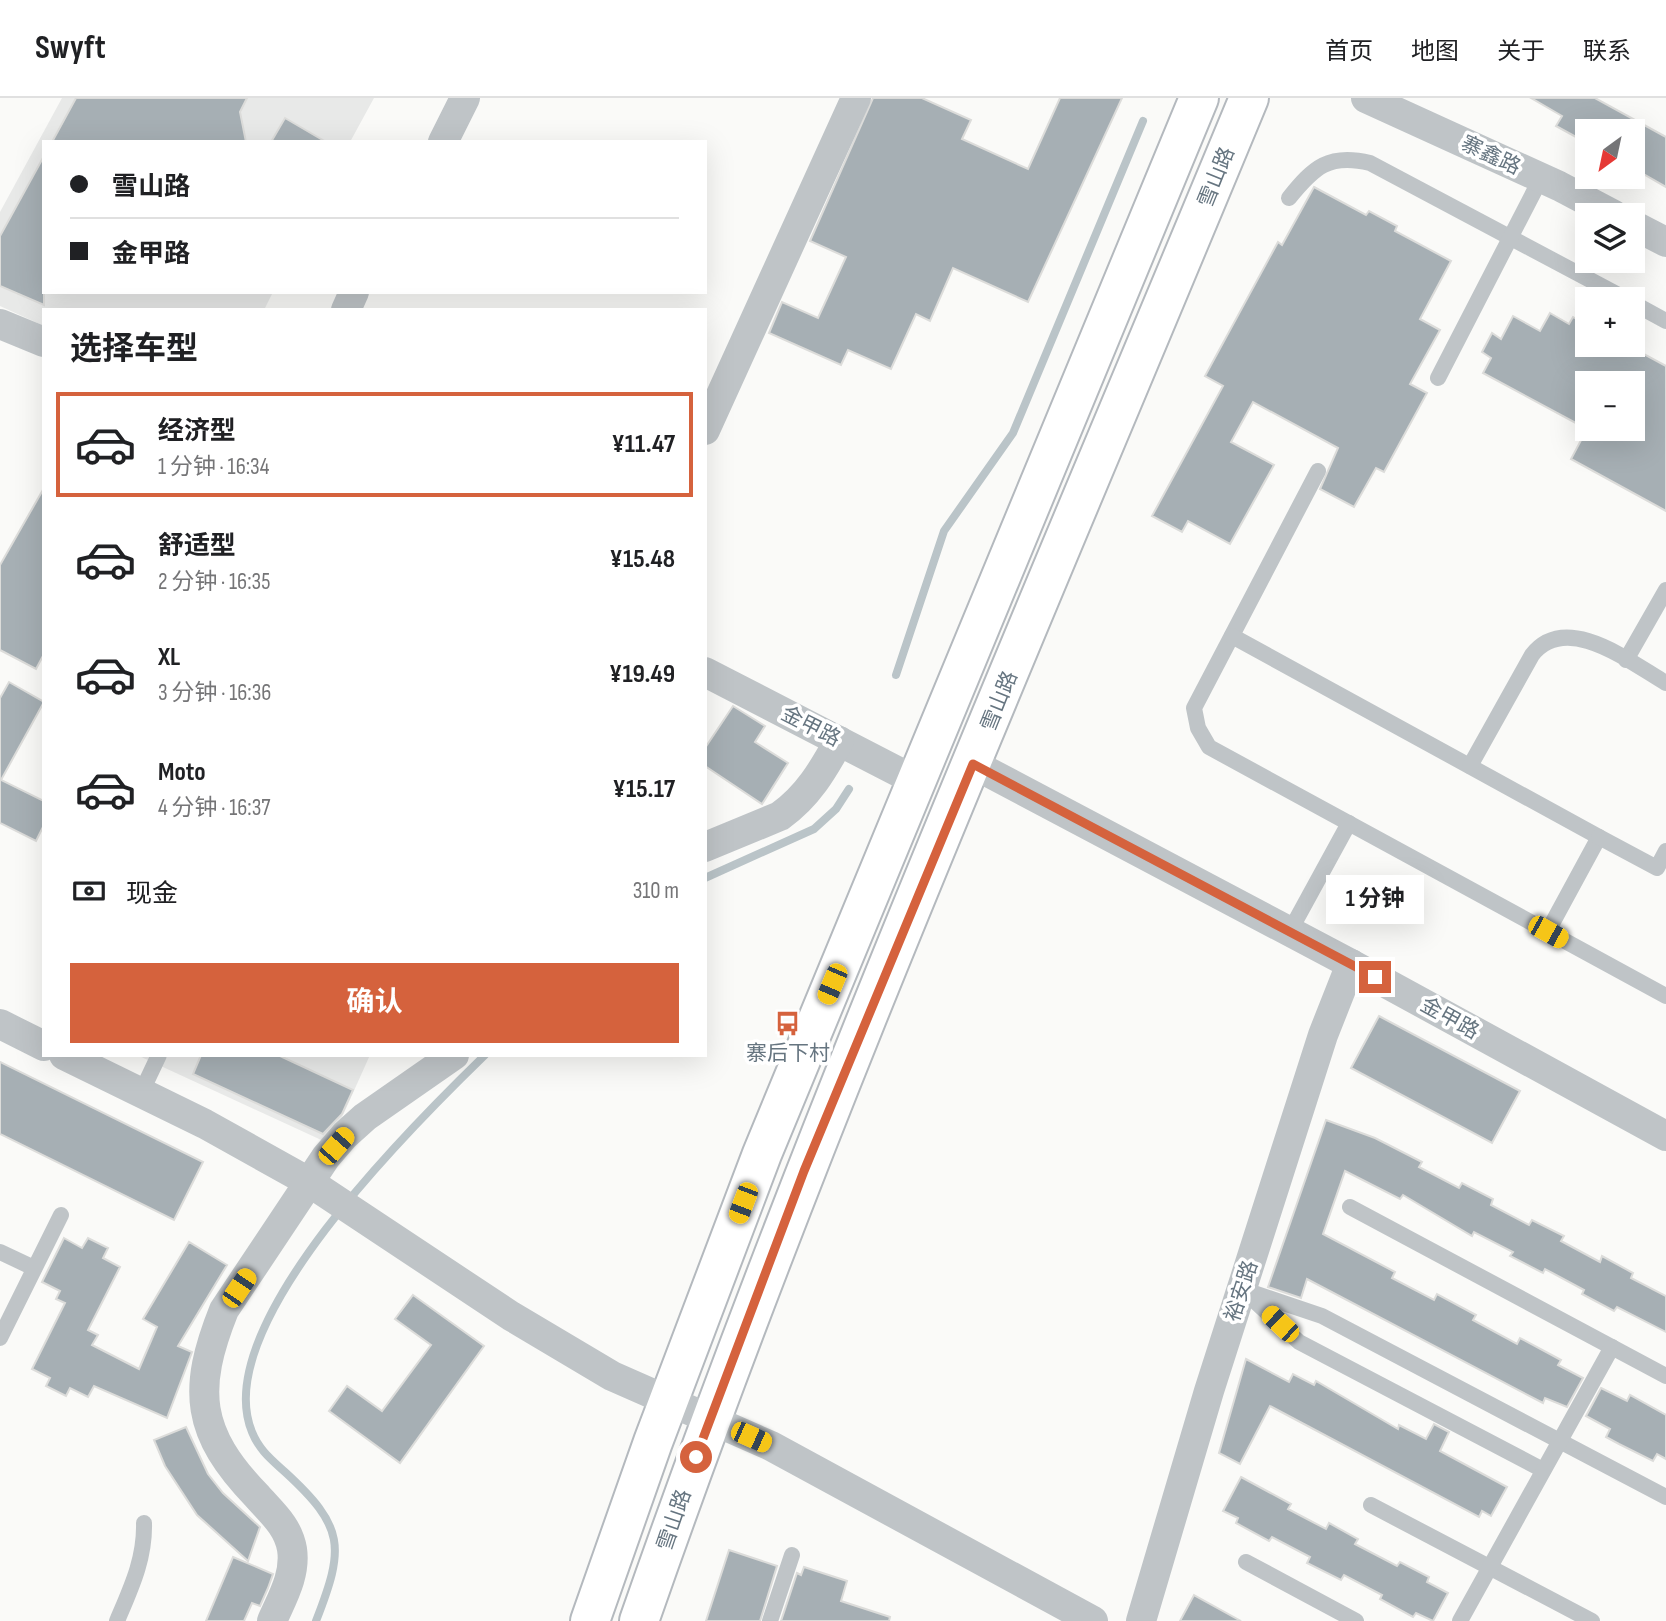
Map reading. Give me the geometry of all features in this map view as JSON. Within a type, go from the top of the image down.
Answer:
[{"type":"main road","points":[[590,1621],[668,1401],[762,1154],[1199,98]]},
{"type":"main road","name":"雪山路","points":[[639,1621],[710,1419],[804,1171],[1249,98]]},
{"type":"street","points":[[444,140],[465,98]]},
{"type":"street","points":[[707,426],[856,98]]},
{"type":"street","name":"寨鑫路","points":[[1366,98],[1590,203]]},
{"type":"street","points":[[1645,232],[1666,243]]},
{"type":"street","points":[[0,324],[42,341]]},
{"type":"street","name":"金甲路","points":[[707,673],[916,781]]},
{"type":"street","points":[[707,845],[780,817],[811,788],[839,741]]},
{"type":"street","name":"金甲路","points":[[973,764],[1290,931],[1666,1136]]},
{"type":"street","name":"裕安路","points":[[1141,1621],[1242,1289],[1323,1035],[1350,964]]},
{"type":"street","points":[[0,1024],[42,1045]]},
{"type":"street","points":[[68,1057],[309,1182],[510,1316],[612,1376],[771,1446],[1093,1621]]},
{"type":"street","points":[[272,1621],[291,1575],[288,1537],[283,1525],[246,1485],[221,1450],[204,1410],[210,1351],[225,1310],[332,1149],[365,1116],[451,1057]]},
{"type":"lane","points":[[1289,198],[1319,166],[1340,160],[1370,163],[1603,287]]},
{"type":"lane","points":[[1438,378],[1541,178]]},
{"type":"lane","points":[[1645,310],[1666,321]]},
{"type":"lane","points":[[1318,471],[1194,708],[1203,738],[1209,747],[1666,996]]},
{"type":"lane","points":[[1626,660],[1666,590]]},
{"type":"lane","points":[[1470,766],[1532,655],[1545,642],[1567,635],[1606,649],[1666,682]]},
{"type":"lane","points":[[1232,636],[1657,868],[1666,851]]},
{"type":"lane","points":[[1290,931],[1349,823]]},
{"type":"lane","points":[[1548,932],[1599,837]]},
{"type":"lane","points":[[141,1093],[158,1057]]},
{"type":"lane","points":[[1350,1207],[1666,1376]]},
{"type":"lane","points":[[0,1338],[61,1215]]},
{"type":"lane","points":[[0,1252],[34,1268]]},
{"type":"lane","points":[[1242,1289],[1322,1316],[1666,1497]]},
{"type":"lane","points":[[1242,1289],[1299,1342],[1544,1470]]},
{"type":"lane","points":[[1460,1621],[1612,1347]]},
{"type":"lane","points":[[1371,1505],[1592,1621]]},
{"type":"lane","points":[[117,1621],[141,1558],[144,1523]]},
{"type":"lane","points":[[770,1621],[792,1555]]},
{"type":"lane","points":[[1246,1562],[1356,1621]]},
{"type":"shaded area","points":[[62,98],[374,98],[351,140],[42,140],[42,294],[272,294],[265,308],[42,308],[42,325],[0,306],[0,212]]},
{"type":"shaded area","points":[[141,1057],[369,1057],[330,1144]]},
{"type":"building","points":[[76,98],[247,98],[240,112],[246,140],[53,140]]},
{"type":"building","points":[[873,98],[922,98],[971,120],[962,139],[1028,169],[1060,98],[1122,98],[1028,302],[953,268],[930,321],[916,314],[891,369],[848,350],[841,365],[769,333],[782,302],[818,318],[846,257],[810,241]]},
{"type":"building","points":[[1531,98],[1595,98],[1633,119],[1575,119],[1575,136],[1556,126],[1562,116]]},
{"type":"building","points":[[285,118],[323,140],[272,140]]},
{"type":"building","points":[[1645,125],[1666,137],[1666,187],[1645,175]]},
{"type":"building","points":[[42,160],[44,305],[0,286],[0,236]]},
{"type":"building","points":[[1314,187],[1366,215],[1369,211],[1397,226],[1395,231],[1451,261],[1420,319],[1440,330],[1410,384],[1427,393],[1384,472],[1376,468],[1354,507],[1320,489],[1338,448],[1253,402],[1231,442],[1274,465],[1230,544],[1188,521],[1182,532],[1152,516],[1223,386],[1205,376],[1278,242],[1282,245]]},
{"type":"building","points":[[1550,313],[1569,324],[1573,317],[1575,318],[1575,357],[1645,357],[1645,355],[1666,366],[1666,511],[1571,459],[1581,441],[1645,441],[1645,371],[1575,371],[1575,423],[1483,373],[1491,358],[1482,352],[1492,333],[1501,339],[1513,316],[1540,331]]},
{"type":"building","points":[[42,492],[42,658],[36,669],[0,650],[0,565]]},
{"type":"building","points":[[9,682],[42,701],[42,706],[1,780],[42,800],[42,829],[36,841],[0,823],[0,698]]},
{"type":"building","points":[[733,706],[765,726],[755,742],[788,763],[762,804],[707,767],[707,745]]},
{"type":"building","points":[[1379,1016],[1520,1091],[1492,1143],[1351,1068]]},
{"type":"building","points":[[200,1057],[282,1057],[353,1090],[342,1114],[323,1134],[193,1074]]},
{"type":"building","points":[[0,1062],[203,1162],[174,1220],[0,1134]]},
{"type":"building","points":[[1326,1120],[1375,1138],[1422,1162],[1419,1167],[1459,1188],[1462,1183],[1493,1199],[1491,1205],[1529,1225],[1532,1220],[1564,1236],[1561,1241],[1600,1262],[1602,1256],[1633,1273],[1631,1278],[1666,1296],[1666,1332],[1617,1307],[1614,1311],[1582,1294],[1584,1290],[1545,1269],[1543,1273],[1510,1256],[1513,1252],[1474,1232],[1472,1236],[1403,1195],[1400,1199],[1345,1171],[1323,1234],[1395,1272],[1392,1278],[1434,1300],[1437,1294],[1476,1315],[1473,1320],[1517,1344],[1520,1338],[1561,1360],[1558,1365],[1583,1378],[1567,1407],[1545,1398],[1543,1403],[1307,1279],[1301,1298],[1268,1287]]},
{"type":"building","points":[[64,1238],[82,1248],[88,1238],[108,1248],[103,1258],[120,1267],[88,1330],[98,1335],[92,1345],[139,1369],[157,1327],[143,1319],[189,1242],[227,1265],[178,1346],[192,1352],[167,1418],[94,1386],[88,1397],[70,1388],[66,1396],[46,1386],[50,1378],[32,1369],[65,1303],[56,1299],[60,1291],[42,1282]]},
{"type":"building","points":[[413,1295],[484,1346],[400,1463],[329,1411],[347,1386],[382,1411],[431,1345],[395,1319]]},
{"type":"building","points":[[1246,1359],[1289,1382],[1293,1374],[1314,1385],[1316,1381],[1398,1429],[1399,1425],[1426,1439],[1434,1424],[1449,1432],[1440,1451],[1507,1487],[1491,1516],[1482,1511],[1479,1517],[1270,1406],[1240,1464],[1219,1453]]},
{"type":"building","points":[[1601,1388],[1627,1401],[1630,1395],[1666,1415],[1666,1459],[1657,1454],[1653,1461],[1619,1444],[1606,1437],[1610,1429],[1586,1416]]},
{"type":"building","points":[[186,1427],[208,1474],[223,1493],[260,1527],[248,1561],[197,1515],[165,1466],[154,1440]]},
{"type":"building","points":[[1241,1477],[1291,1504],[1288,1509],[1326,1529],[1329,1523],[1358,1539],[1355,1544],[1397,1566],[1400,1562],[1429,1577],[1427,1582],[1448,1593],[1433,1621],[1416,1613],[1413,1617],[1380,1599],[1382,1595],[1344,1575],[1341,1580],[1307,1563],[1310,1557],[1272,1537],[1269,1541],[1236,1523],[1238,1518],[1223,1511]]},
{"type":"building","points":[[729,1550],[777,1566],[760,1621],[706,1621]]},
{"type":"building","points":[[233,1557],[273,1574],[268,1588],[260,1606],[252,1603],[244,1621],[206,1621]]},
{"type":"building","points":[[804,1567],[847,1581],[841,1601],[890,1617],[889,1621],[781,1621],[797,1573],[801,1575]]},
{"type":"building","points":[[1194,1595],[1241,1621],[1180,1621]]},
{"type":"waterway","points":[[896,675],[944,531],[1013,433],[1143,121]]},
{"type":"waterway","points":[[707,877],[814,829],[836,809],[849,789]]},
{"type":"waterway","points":[[316,1621],[332,1574],[334,1539],[319,1508],[266,1454],[252,1432],[246,1388],[260,1338],[288,1284],[325,1230],[412,1128],[483,1057]]},
{"type":"place","name":"寨后下村","points":[[788,1024]]},
{"type":"route","points":[[696,1457],[804,1171],[973,764],[1375,977]]}]
